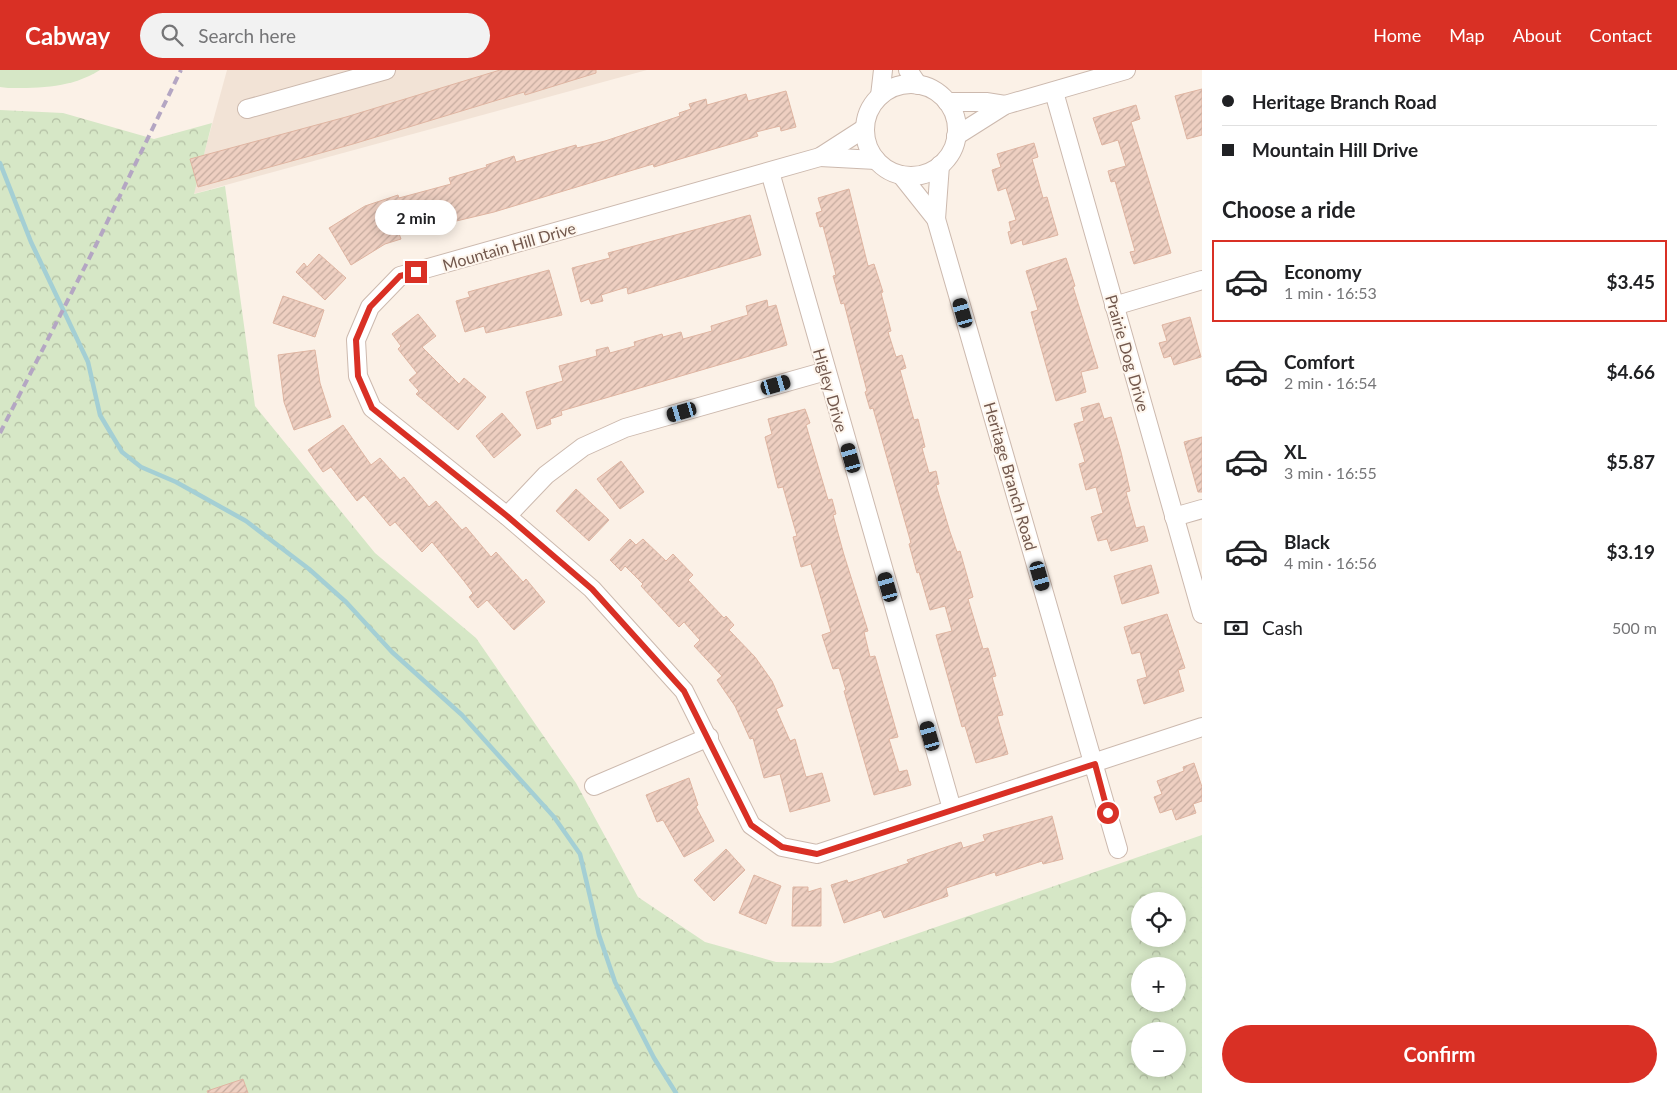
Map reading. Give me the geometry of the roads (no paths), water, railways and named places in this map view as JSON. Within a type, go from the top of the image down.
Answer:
[{"type":"street","points":[[247,109],[386,70]]},
{"type":"street","points":[[880,96],[884,70]]},
{"type":"street","points":[[908,70],[918,85]]},
{"type":"street","points":[[956,136],[1006,105],[1126,70]]},
{"type":"street","points":[[904,85],[918,85],[934,91],[947,102],[954,118],[956,136],[951,152],[940,165],[928,172],[915,176],[902,175],[888,170],[876,160],[869,151],[865,128],[869,111],[880,96],[891,89],[904,85]]},
{"type":"street","name":"Prairie Dog Drive","points":[[1054,92],[1202,614]]},
{"type":"street","points":[[947,102],[986,102],[1006,105]]},
{"type":"street","name":"Mountain Hill Drive","points":[[865,128],[820,156],[770,172],[400,276],[370,307],[356,340],[358,376],[372,408],[507,516],[592,589],[636,635],[684,691],[709,737],[737,801],[751,825],[782,847],[817,854],[1095,764],[1202,727]]},
{"type":"street","name":"Mountain Hill Drive","points":[[820,156],[876,160]]},
{"type":"street","name":"Heritage Branch Road","points":[[940,165],[936,219],[1118,849]]},
{"type":"street","name":"Higley Drive","points":[[770,172],[952,809]]},
{"type":"street","name":"Heritage Branch Road","points":[[902,175],[936,219]]},
{"type":"street","points":[[1114,306],[1202,280]]},
{"type":"street","points":[[507,516],[546,475],[583,447],[625,428],[826,371]]},
{"type":"street","points":[[1174,517],[1202,508]]},
{"type":"street","points":[[594,786],[709,737]]},
{"type":"waterway","points":[[0,163],[31,242],[88,362],[100,415],[122,452],[141,467],[176,482],[246,521],[309,569],[346,602],[392,652],[462,715],[554,817],[580,854],[599,935],[615,982],[654,1058],[676,1093]]},
{"type":"railway","points":[[0,433],[96,245],[181,70]]}]
